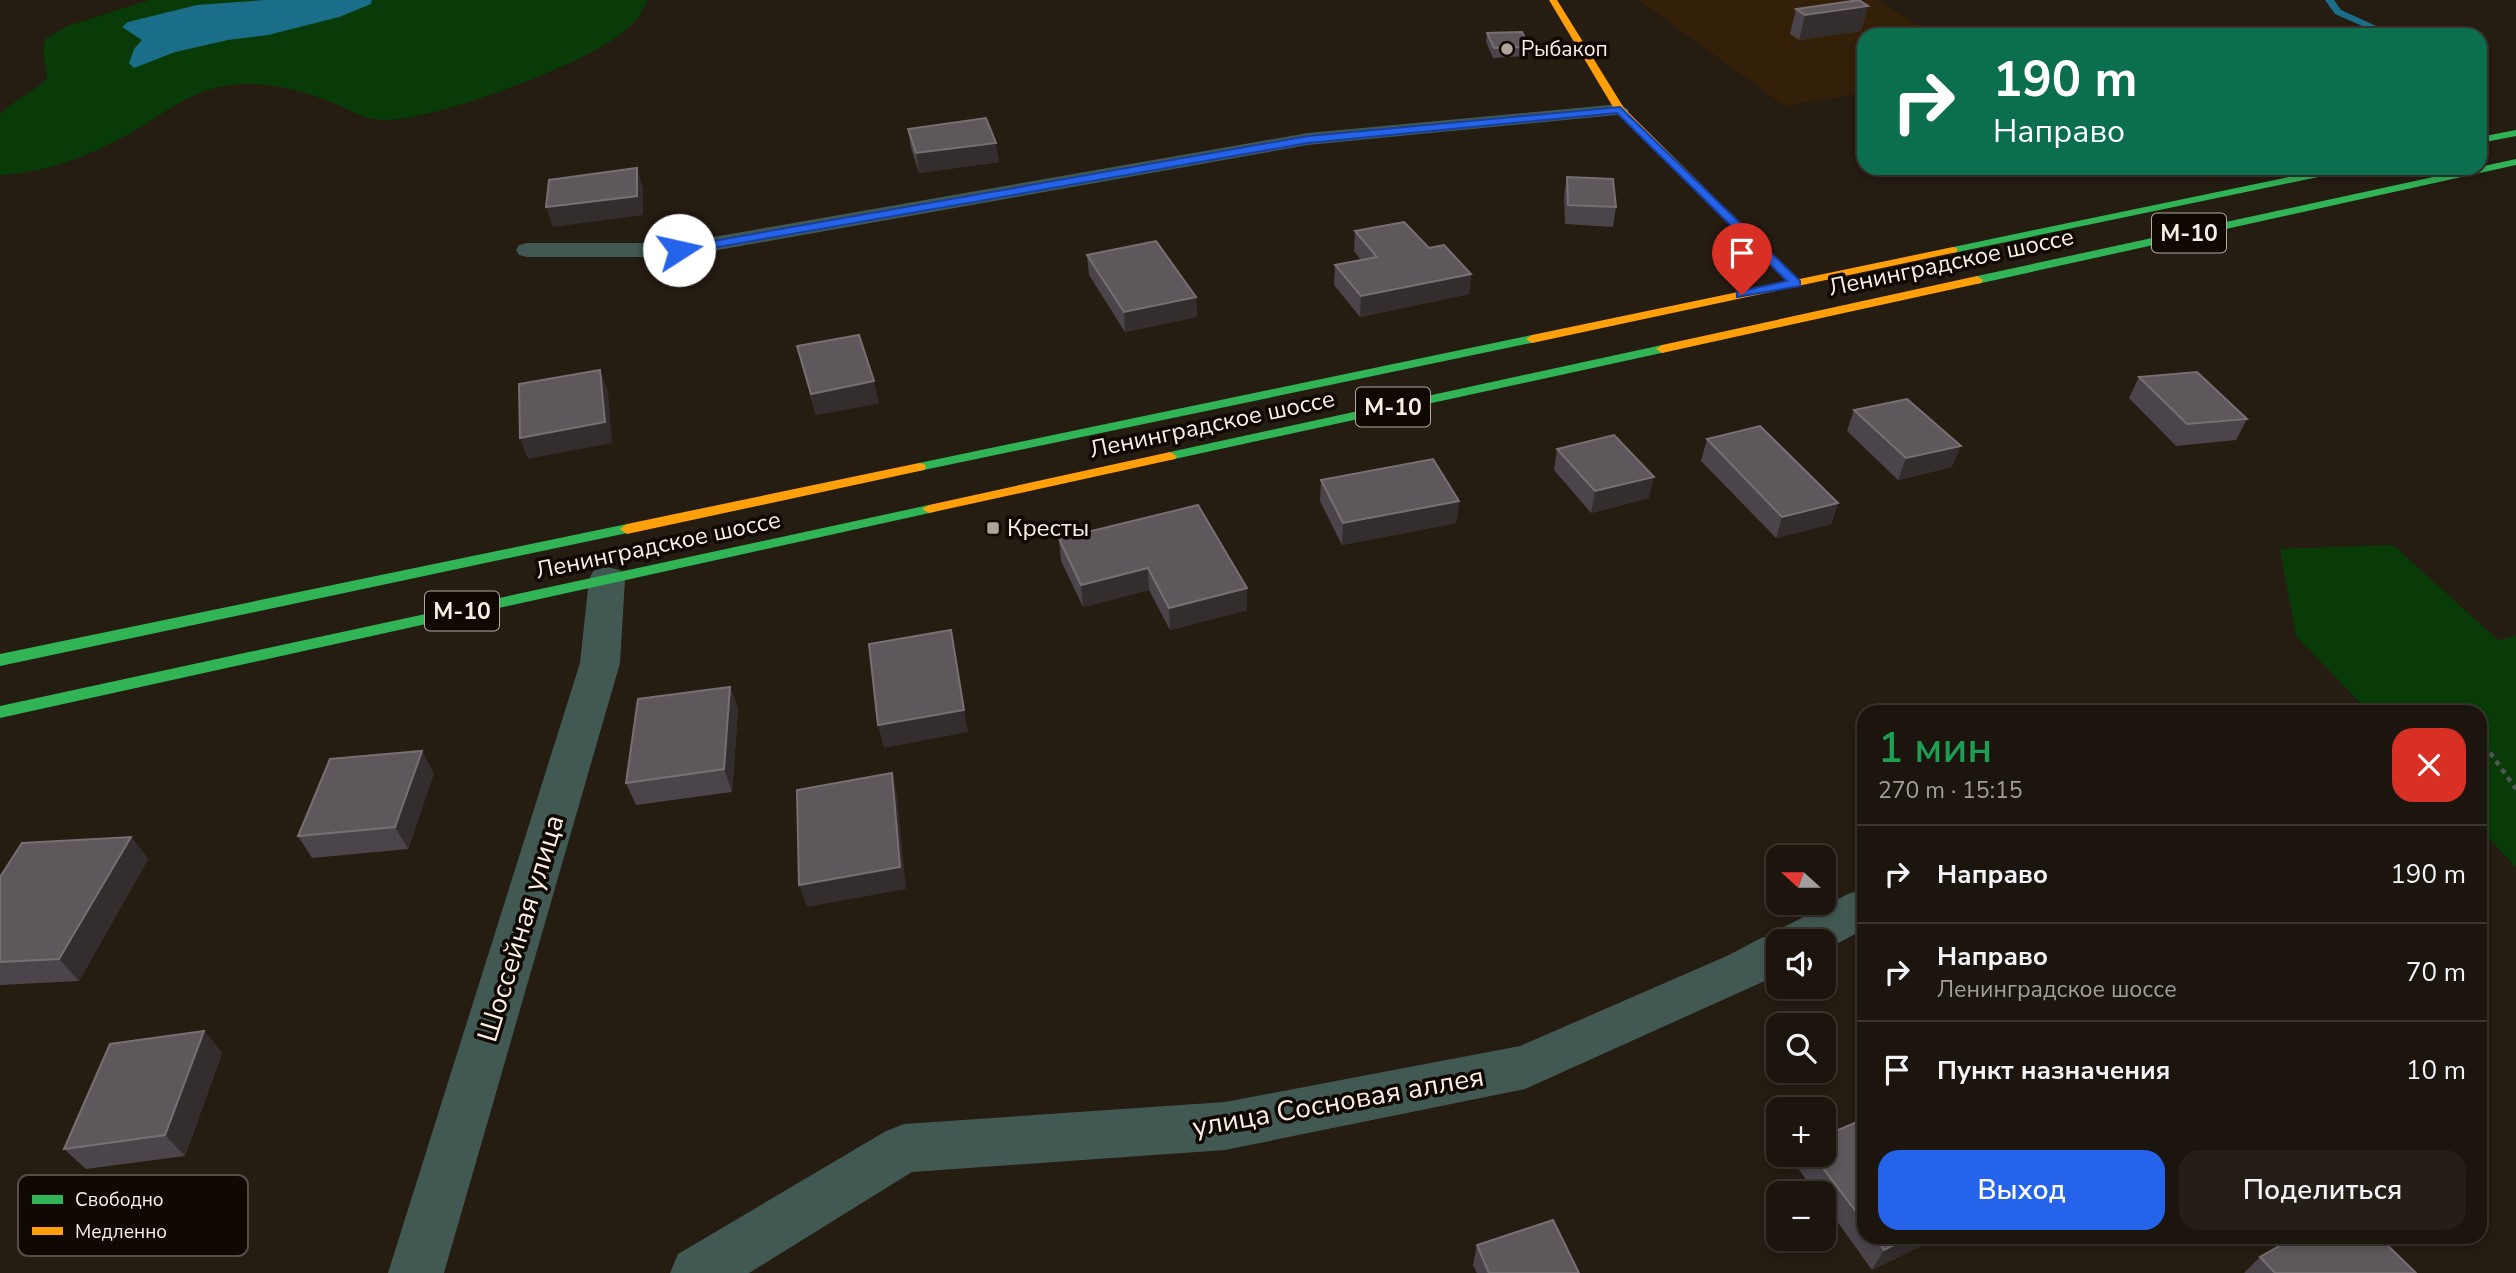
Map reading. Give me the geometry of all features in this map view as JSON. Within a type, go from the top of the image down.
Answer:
[{"type":"main road","points":[[1553,0],[1620,110],[1795,283]]},
{"type":"main road","points":[[2487,139],[2516,133]]},
{"type":"main road","name":"Ленинградское шоссе","points":[[2487,168],[2516,162]]},
{"type":"main road","name":"Ленинградское шоссе","points":[[0,660],[2313,175]]},
{"type":"main road","name":"Ленинградское шоссе","points":[[0,712],[2456,175]]},
{"type":"street","name":"Шоссейная улица","points":[[416,1273],[600,663],[607,579]]},
{"type":"street","points":[[1823,929],[1857,911]]},
{"type":"street","name":"улица Сосновая аллея","points":[[698,1273],[904,1147],[1225,1126],[1525,1067],[1766,958]]},
{"type":"lane","points":[[527,250],[679,250],[1308,139],[1620,110]]},
{"type":"path","points":[[2487,753],[2491,754],[2516,789]]},
{"type":"shaded area","points":[[1638,0],[1877,0],[1924,28],[1857,28],[1857,94],[1785,106]]},
{"type":"green space","points":[[149,0],[647,0],[634,22],[603,46],[543,75],[436,111],[406,118],[376,120],[294,90],[253,84],[225,86],[192,96],[128,135],[93,152],[37,170],[0,175],[0,114],[47,79],[43,49],[46,38],[68,26]]},
{"type":"green space","points":[[2393,545],[2498,640],[2516,636],[2516,867],[2487,836],[2487,705],[2362,705],[2296,636],[2280,549]]},
{"type":"water","points":[[265,0],[372,0],[371,4],[339,17],[268,35],[228,40],[175,52],[134,68],[129,63],[134,49],[142,40],[122,27],[128,22],[197,5]]},
{"type":"building","points":[[1859,0],[1868,6],[1805,15],[1796,9]]},
{"type":"building","points":[[1522,32],[1530,47],[1494,48],[1487,33]]},
{"type":"building","points":[[986,118],[996,143],[916,153],[908,129]]},
{"type":"building","points":[[637,168],[637,196],[546,207],[549,180]]},
{"type":"building","points":[[1567,177],[1613,179],[1616,207],[1568,205]]},
{"type":"building","points":[[1404,222],[1429,248],[1444,245],[1471,274],[1361,296],[1335,265],[1377,257],[1355,231]]},
{"type":"building","points":[[1156,241],[1196,297],[1124,312],[1087,255]]},
{"type":"building","points":[[859,335],[874,381],[811,394],[797,346]]},
{"type":"building","points":[[600,370],[605,422],[520,438],[519,384]]},
{"type":"building","points":[[2197,372],[2247,419],[2187,424],[2139,377]]},
{"type":"building","points":[[1907,399],[1961,446],[1906,458],[1854,410]]},
{"type":"building","points":[[1760,426],[1838,503],[1782,517],[1707,439]]},
{"type":"building","points":[[1614,435],[1654,477],[1595,491],[1557,449]]},
{"type":"building","points":[[1433,459],[1459,501],[1343,523],[1321,480]]},
{"type":"building","points":[[1198,505],[1247,588],[1169,608],[1148,568],[1081,585],[1059,539]]},
{"type":"building","points":[[951,630],[964,710],[878,725],[869,644]]},
{"type":"building","points":[[730,687],[724,769],[626,783],[638,699]]},
{"type":"building","points":[[422,751],[395,827],[298,836],[330,759]]},
{"type":"building","points":[[892,773],[900,867],[799,885],[797,790]]},
{"type":"building","points":[[131,837],[59,959],[0,962],[0,877],[22,843]]},
{"type":"building","points":[[204,1031],[165,1135],[64,1149],[110,1044]]},
{"type":"building","points":[[1857,1122],[1857,1213],[1836,1185],[1836,1181],[1833,1181],[1822,1167],[1836,1167],[1836,1131]]},
{"type":"building","points":[[1553,1220],[1579,1273],[1489,1273],[1477,1245]]},
{"type":"building","points":[[1880,1244],[1896,1244],[1884,1250]]},
{"type":"building","points":[[2283,1244],[2386,1244],[2416,1273],[2275,1273],[2260,1257]]},
{"type":"waterway","points":[[2329,0],[2338,12],[2375,28]]},
{"type":"traffic: fast","points":[[2487,139],[2516,133]]},
{"type":"traffic: fast","points":[[2487,168],[2516,162]]},
{"type":"traffic: fast","points":[[1953,250],[2313,175]]},
{"type":"traffic: fast","points":[[1977,280],[2457,175]]},
{"type":"traffic: fast","points":[[1711,200],[1795,283]]},
{"type":"traffic: fast","points":[[919,467],[1532,339]]},
{"type":"traffic: fast","points":[[1170,456],[1662,349]]},
{"type":"traffic: fast","points":[[0,712],[929,509]]},
{"type":"traffic: fast","points":[[0,660],[627,529]]},
{"type":"traffic: slow","points":[[1553,0],[1620,110],[1711,200]]},
{"type":"traffic: slow","points":[[1532,339],[1953,250]]},
{"type":"traffic: slow","points":[[1662,349],[1977,280]]},
{"type":"traffic: slow","points":[[929,509],[1170,456]]},
{"type":"traffic: slow","points":[[627,529],[919,467]]},
{"type":"place","name":"Рыбакоп","points":[[1507,49]]},
{"type":"place","name":"Кресты","points":[[993,528]]},
{"type":"route","points":[[679,250],[1308,139],[1620,110],[1795,283],[1742,295]]}]
